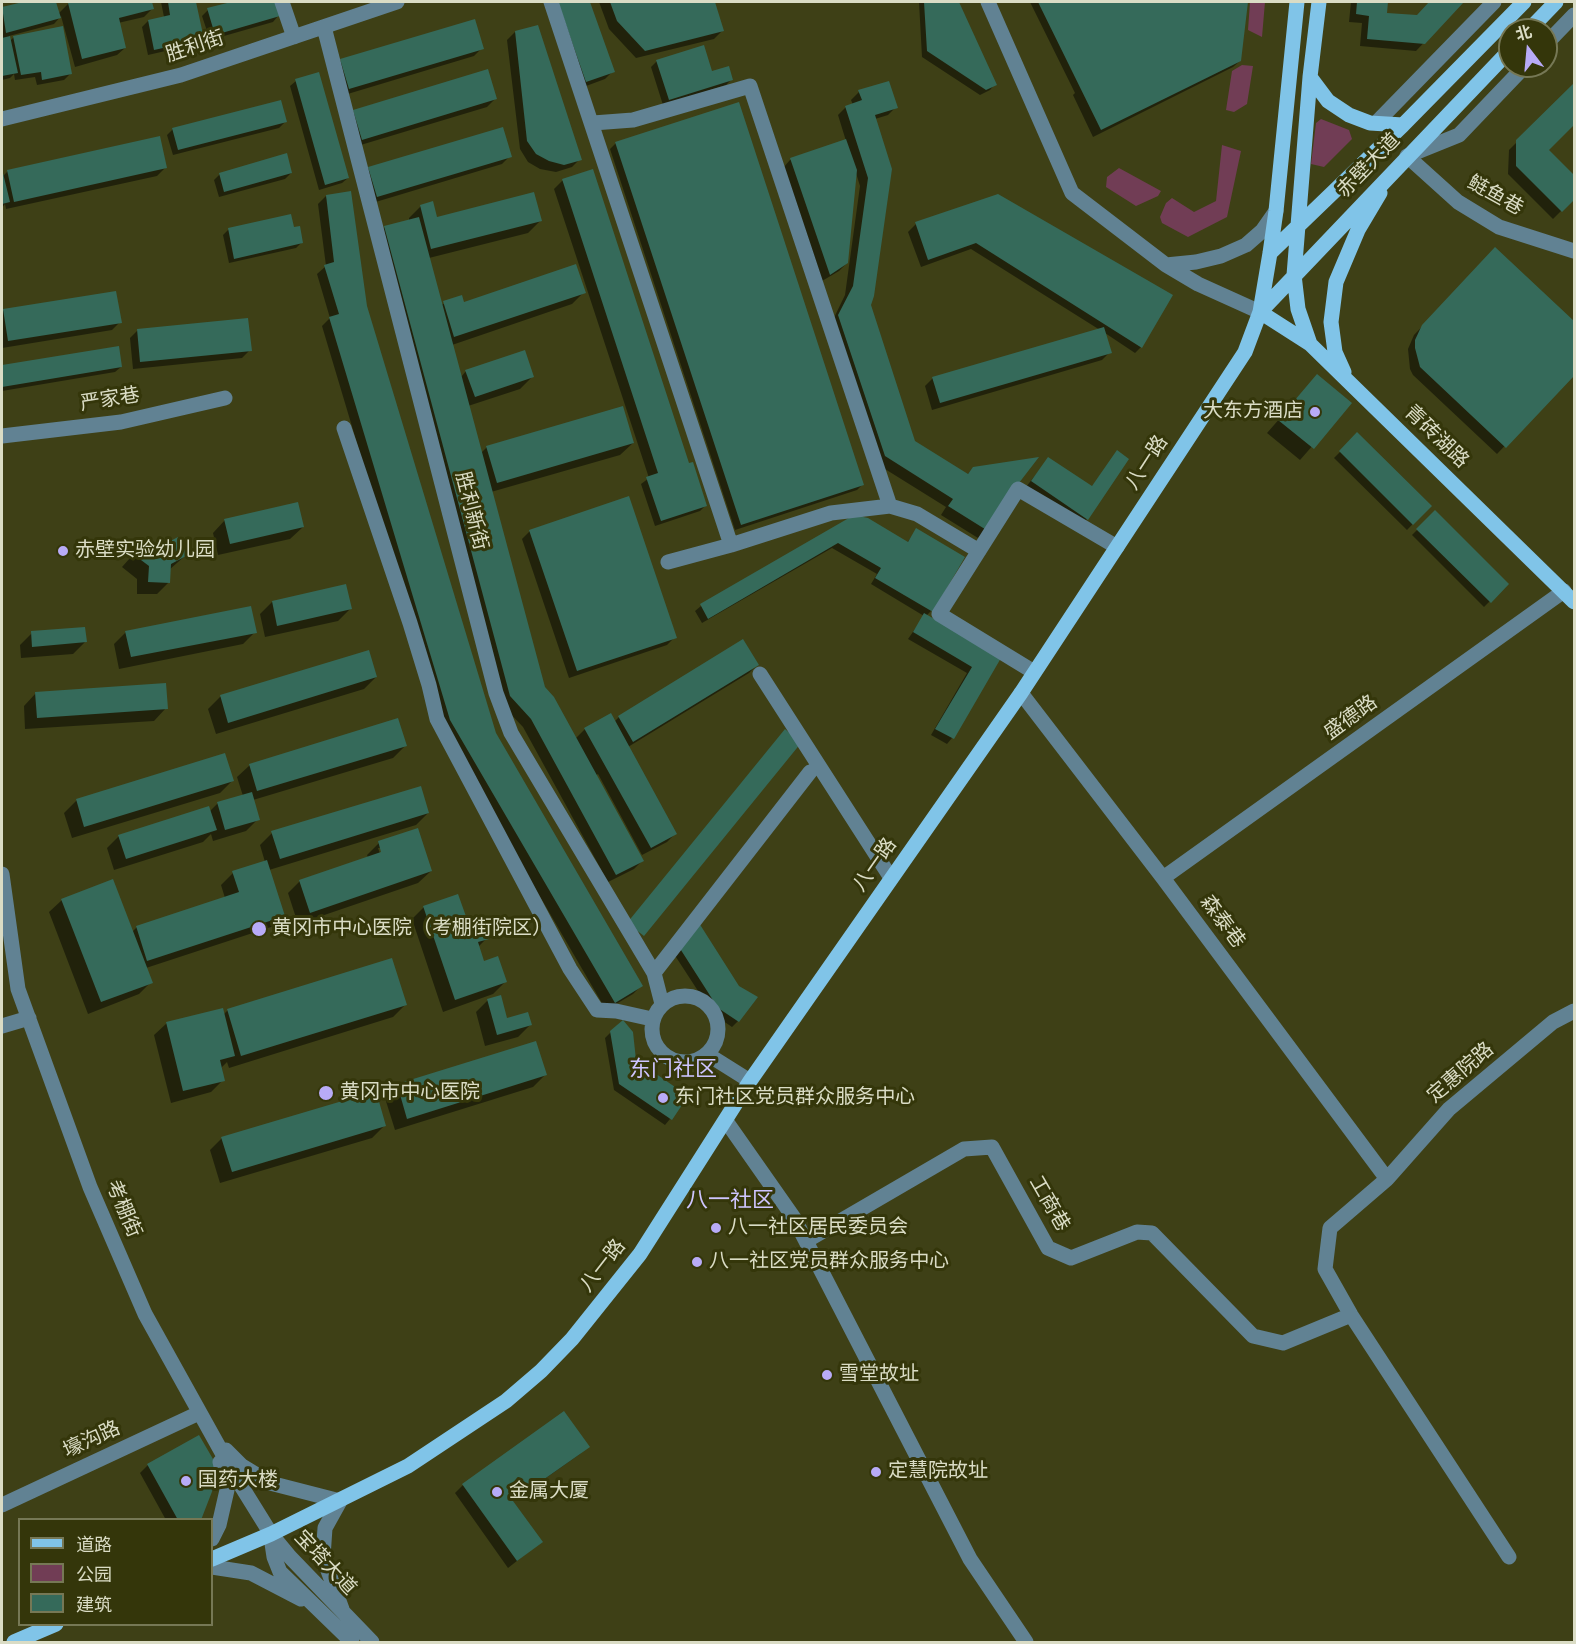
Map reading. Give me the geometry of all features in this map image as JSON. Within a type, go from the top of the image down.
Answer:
[{"type":"main road","name":"八一路","points":[[213,1559],[340,1501],[408,1466],[506,1401],[541,1371],[572,1338],[640,1254],[750,1081],[1020,693],[1245,352],[1260,312],[1270,253],[1297,2]]},
{"type":"main road","points":[[1310,344],[1298,309],[1294,275],[1318,2]]},
{"type":"main road","name":"赤壁大道","points":[[1270,253],[1403,125],[1524,2]]},
{"type":"main road","points":[[1541,18],[1556,2]]},
{"type":"main road","name":"赤壁大道","points":[[1260,312],[1498,62]]},
{"type":"main road","name":"赤壁大道","points":[[1310,77],[1328,101],[1349,115],[1370,123],[1403,125]]},
{"type":"main road","points":[[1348,380],[1335,352],[1331,322],[1336,282],[1358,230],[1402,162]]},
{"type":"main road","name":"青砖湖路","points":[[1260,312],[1310,344],[1569,596]]},
{"type":"main road","points":[[14,1642],[51,1626]]},
{"type":"street","points":[[282,2],[294,37]]},
{"type":"street","name":"胜利街","points":[[2,119],[181,75],[397,2]]},
{"type":"street","points":[[551,2],[731,545]]},
{"type":"street","points":[[988,2],[1072,193],[1166,265],[1198,284],[1260,312]]},
{"type":"street","points":[[1376,123],[1494,2]]},
{"type":"street","points":[[1558,32],[1575,15]]},
{"type":"street","name":"胜利新街","points":[[324,27],[496,693],[511,733],[654,973],[662,1004]]},
{"type":"street","points":[[1402,162],[1459,135],[1514,78]]},
{"type":"street","points":[[592,123],[633,120],[750,86],[890,506]]},
{"type":"street","name":"鲢鱼巷","points":[[1402,162],[1458,202],[1499,227],[1575,251]]},
{"type":"street","points":[[1166,265],[1196,262],[1221,256],[1246,245],[1262,231],[1276,211]]},
{"type":"street","name":"严家巷","points":[[2,436],[121,422],[225,398]]},
{"type":"street","points":[[344,428],[369,517],[410,623],[429,685],[436,719],[570,969],[597,1010],[616,1011],[652,1019]]},
{"type":"street","points":[[1034,672],[939,614],[1018,489],[1117,547]]},
{"type":"street","points":[[668,562],[731,545],[831,513],[890,506],[917,514],[979,551]]},
{"type":"street","name":"盛德路","points":[[1163,878],[1569,596]]},
{"type":"street","points":[[760,674],[891,878]]},
{"type":"street","name":"森泰巷","points":[[1020,693],[1163,878],[1387,1179]]},
{"type":"street","points":[[654,973],[810,772]]},
{"type":"street","name":"考棚街","points":[[2,874],[18,989],[90,1187],[145,1314],[213,1438],[270,1534]]},
{"type":"street","points":[[678,996],[687,996],[695,997],[710,1007],[718,1022],[718,1031],[717,1040],[707,1054],[691,1062],[674,1061],[666,1057],[654,1044],[651,1036],[652,1019],[662,1004],[678,996]]},
{"type":"street","name":"定惠院路","points":[[1509,1557],[1352,1316],[1324,1269],[1330,1228],[1387,1179],[1449,1109],[1553,1022],[1575,1011]]},
{"type":"street","points":[[2,1026],[29,1018]]},
{"type":"street","points":[[707,1054],[750,1081]]},
{"type":"street","points":[[726,1120],[794,1218],[970,1559],[1026,1642]]},
{"type":"street","name":"工商巷","points":[[806,1241],[964,1149],[992,1147],[1047,1248],[1071,1258],[1137,1232],[1152,1233],[1253,1336],[1282,1343],[1352,1316]]},
{"type":"street","name":"壕沟路","points":[[2,1505],[199,1413]]},
{"type":"street","points":[[213,1438],[242,1466],[270,1483],[340,1501],[325,1528],[323,1557],[345,1614]]},
{"type":"street","points":[[213,1438],[227,1490],[219,1525],[213,1537]]},
{"type":"street","name":"宝塔大道","points":[[270,1534],[274,1557],[280,1572],[352,1642]]},
{"type":"street","name":"宝塔大道","points":[[270,1534],[372,1642]]},
{"type":"street","points":[[213,1567],[251,1573],[313,1605]]},
{"type":"green space","points":[[1250,2],[1265,2],[1262,37],[1248,30]]},
{"type":"green space","points":[[1242,65],[1253,66],[1247,104],[1234,112],[1226,110],[1232,71]]},
{"type":"green space","points":[[1321,119],[1349,130],[1352,139],[1324,167],[1311,164],[1316,123]]},
{"type":"green space","points":[[1222,145],[1241,151],[1227,217],[1188,237],[1162,223],[1160,217],[1166,203],[1172,198],[1194,212],[1216,201]]},
{"type":"green space","points":[[1119,168],[1161,191],[1158,196],[1136,206],[1106,187],[1107,177]]},
{"type":"building","points":[[23,2],[56,2],[61,18],[6,33],[2,7]]},
{"type":"building","points":[[152,2],[154,9],[119,18],[126,48],[82,59],[68,3]]},
{"type":"building","points":[[168,2],[196,2],[204,39],[154,50],[148,20],[170,15]]},
{"type":"building","points":[[231,2],[276,2],[280,16],[215,35],[207,8]]},
{"type":"building","points":[[558,2],[590,2],[615,72],[586,82]]},
{"type":"building","points":[[610,2],[715,2],[724,31],[645,51],[617,21]]},
{"type":"building","points":[[924,2],[959,2],[997,85],[986,90],[927,51]]},
{"type":"building","points":[[1038,2],[1248,2],[1241,61],[1101,130]]},
{"type":"building","points":[[1357,2],[1388,2],[1387,13],[1417,15],[1429,2],[1463,3],[1425,44],[1367,39],[1369,16],[1356,14]]},
{"type":"building","points":[[475,19],[484,49],[349,89],[340,59]]},
{"type":"building","points":[[538,25],[582,160],[564,165],[536,154],[527,141],[515,31]]},
{"type":"building","points":[[63,26],[72,74],[42,80],[41,72],[21,75],[13,36]]},
{"type":"building","points":[[10,36],[18,73],[2,76],[2,38]]},
{"type":"building","points":[[704,45],[712,71],[729,66],[733,80],[669,100],[656,60]]},
{"type":"building","points":[[488,69],[497,99],[362,140],[353,110]]},
{"type":"building","points":[[319,72],[349,178],[325,185],[295,79]]},
{"type":"building","points":[[889,81],[898,108],[875,115],[892,169],[871,305],[915,441],[968,474],[973,467],[1039,457],[1012,492],[988,531],[948,506],[953,499],[885,456],[838,315],[853,286],[868,178],[845,106],[862,100],[858,90]]},
{"type":"building","points":[[1574,83],[1574,125],[1549,150],[1574,175],[1574,200],[1562,212],[1516,166],[1516,140]]},
{"type":"building","points":[[281,100],[287,122],[178,150],[172,128]]},
{"type":"building","points":[[739,102],[864,485],[741,525],[615,142]]},
{"type":"building","points":[[503,127],[512,157],[377,197],[368,167]]},
{"type":"building","points":[[160,136],[167,168],[14,202],[7,170]]},
{"type":"building","points":[[846,139],[857,170],[848,263],[830,275],[790,158]]},
{"type":"building","points":[[287,153],[292,173],[224,192],[219,173]]},
{"type":"building","points":[[2,169],[10,202],[2,204]]},
{"type":"building","points":[[593,169],[689,463],[693,462],[707,506],[661,521],[646,477],[658,473],[562,179]]},
{"type":"building","points":[[351,191],[367,306],[496,733],[643,986],[615,1003],[450,720],[329,317],[339,314],[324,265],[334,262],[326,195]]},
{"type":"building","points":[[534,192],[542,221],[431,249],[420,205],[433,201],[437,217]]},
{"type":"building","points":[[998,194],[1173,295],[1142,348],[976,243],[928,260],[915,222]]},
{"type":"building","points":[[291,214],[294,227],[300,226],[303,243],[234,259],[228,228]]},
{"type":"building","points":[[419,217],[545,687],[554,697],[644,861],[616,875],[531,719],[510,696],[384,226]]},
{"type":"building","points":[[1495,247],[1574,321],[1574,376],[1506,448],[1420,367],[1415,348],[1415,340],[1422,325]]},
{"type":"building","points":[[576,264],[586,293],[454,337],[443,301],[462,295],[464,302]]},
{"type":"building","points":[[116,291],[122,323],[8,341],[3,309]]},
{"type":"building","points":[[248,318],[252,351],[140,362],[137,329]]},
{"type":"building","points":[[1104,327],[1112,353],[940,403],[932,377]]},
{"type":"building","points":[[119,346],[122,367],[2,387],[2,365]]},
{"type":"building","points":[[525,350],[534,377],[475,397],[465,370]]},
{"type":"building","name":"大东方酒店","points":[[1317,374],[1352,403],[1314,449],[1278,420]]},
{"type":"building","points":[[623,406],[634,443],[497,483],[486,446]]},
{"type":"building","points":[[1357,432],[1432,506],[1413,525],[1339,451]]},
{"type":"building","points":[[1117,450],[1129,459],[1088,520],[1031,481],[1048,457],[1092,486]]},
{"type":"building","points":[[629,496],[677,638],[577,671],[529,530]]},
{"type":"building","points":[[298,502],[304,527],[230,544],[224,519]]},
{"type":"building","points":[[1435,510],[1509,584],[1491,603],[1416,529]]},
{"type":"building","points":[[854,515],[868,518],[908,542],[916,528],[965,557],[933,612],[875,578],[881,568],[838,543],[708,619],[700,604]]},
{"type":"building","points":[[147,537],[159,547],[178,537],[188,555],[171,564],[170,583],[148,582],[149,566],[133,554]]},
{"type":"building","points":[[346,584],[352,609],[277,626],[272,601]]},
{"type":"building","points":[[251,606],[257,633],[131,657],[125,631]]},
{"type":"building","points":[[924,613],[1001,658],[954,739],[935,729],[972,667],[913,632]]},
{"type":"building","points":[[85,627],[87,642],[32,647],[31,631]]},
{"type":"building","points":[[743,639],[759,665],[633,742],[618,716]]},
{"type":"building","points":[[369,650],[377,677],[228,723],[220,695]]},
{"type":"building","points":[[166,683],[168,709],[37,718],[35,692]]},
{"type":"building","points":[[611,713],[677,834],[651,848],[584,728]]},
{"type":"building","points":[[398,718],[407,746],[257,791],[249,764]]},
{"type":"building","points":[[785,729],[801,743],[644,936],[627,923]]},
{"type":"building","points":[[225,753],[234,781],[84,827],[76,799]]},
{"type":"building","points":[[421,786],[429,813],[280,859],[271,831]]},
{"type":"building","points":[[252,792],[260,820],[225,830],[217,802]]},
{"type":"building","points":[[209,806],[217,830],[126,859],[118,835]]},
{"type":"building","points":[[418,828],[432,871],[310,913],[299,880],[381,852],[378,841]]},
{"type":"building","points":[[267,860],[285,916],[147,961],[136,926],[239,892],[232,871]]},
{"type":"building","points":[[113,879],[153,983],[101,1002],[61,899]]},
{"type":"building","points":[[458,894],[468,922],[482,917],[489,939],[478,942],[484,961],[498,956],[507,982],[455,1000],[423,906]]},
{"type":"building","points":[[699,923],[739,986],[758,997],[739,1022],[718,1008],[679,947]]},
{"type":"building","points":[[392,958],[407,1005],[241,1056],[227,1009]]},
{"type":"building","points":[[501,995],[507,1018],[528,1012],[532,1025],[497,1035],[487,999]]},
{"type":"building","points":[[223,1008],[235,1056],[220,1060],[225,1081],[183,1091],[166,1022]]},
{"type":"building","points":[[623,1020],[633,1032],[636,1060],[688,1096],[672,1120],[619,1084],[610,1031]]},
{"type":"building","points":[[536,1041],[547,1075],[407,1119],[397,1084]]},
{"type":"building","points":[[376,1091],[386,1126],[232,1172],[221,1137]]},
{"type":"building","name":"金属大厦","points":[[564,1411],[590,1447],[513,1501],[543,1542],[517,1561],[462,1484]]},
{"type":"building","name":"国药大楼","points":[[199,1435],[220,1471],[202,1518],[177,1518],[147,1464]]},
{"type":"place","name":"大东方酒店","points":[[1315,412]]},
{"type":"place","name":"赤壁实验幼儿园","points":[[63,551]]},
{"type":"place","name":"黄冈市中心医院（考棚街院区）","points":[[259,929]]},
{"type":"place","name":"黄冈市中心医院","points":[[326,1093]]},
{"type":"place","name":"东门社区党员群众服务中心","points":[[663,1098]]},
{"type":"place","name":"八一社区居民委员会","points":[[716,1228]]},
{"type":"place","name":"八一社区党员群众服务中心","points":[[697,1262]]},
{"type":"place","name":"雪堂故址","points":[[827,1375]]},
{"type":"place","name":"定慧院故址","points":[[876,1472]]},
{"type":"place","name":"国药大楼","points":[[186,1481]]},
{"type":"place","name":"金属大厦","points":[[497,1492]]},
{"type":"district","name":"东门社区","points":[[673,1070]]},
{"type":"district","name":"八一社区","points":[[730,1201]]}]
